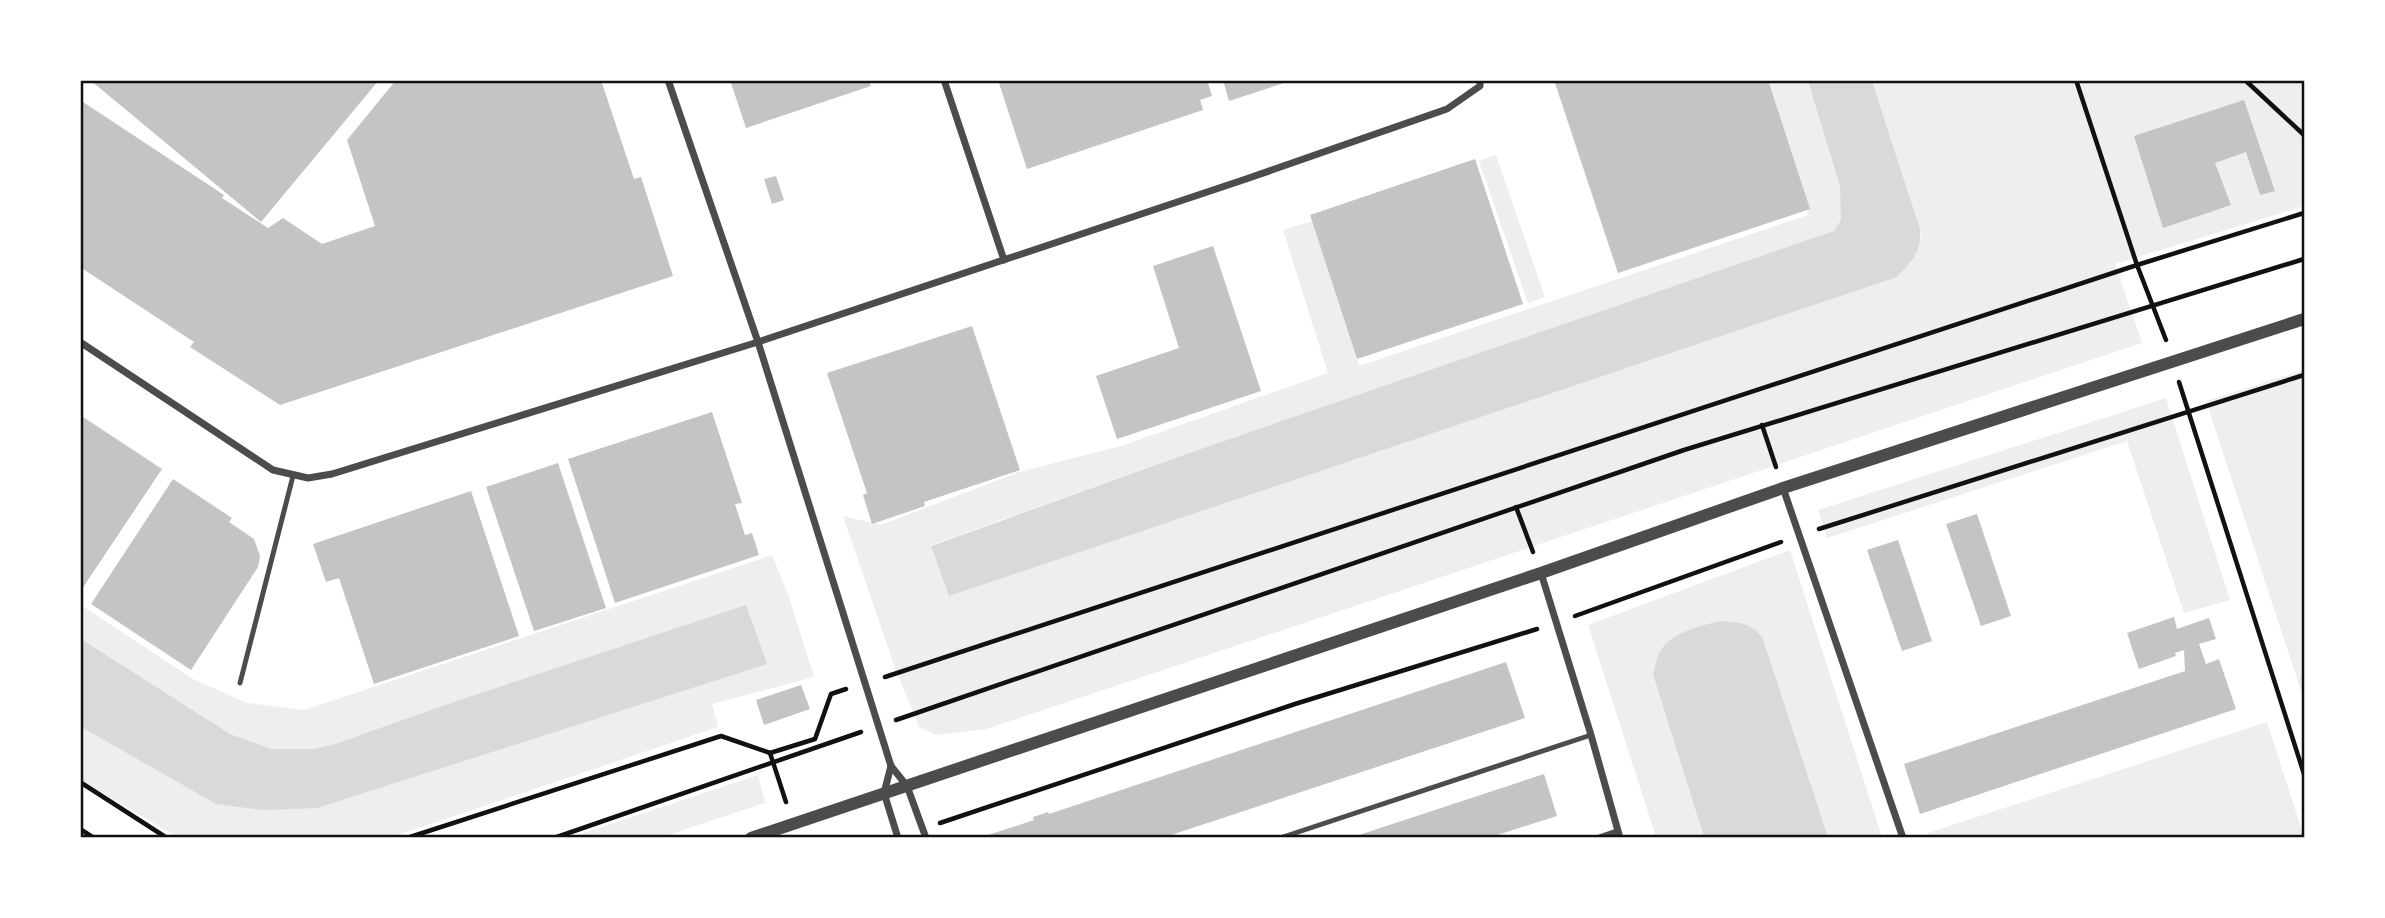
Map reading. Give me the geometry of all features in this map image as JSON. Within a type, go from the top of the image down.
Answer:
[{"type":"street","points":[[668,80],[758,342],[891,766],[907,786],[924,833]]},
{"type":"street","points":[[944,80],[1004,260]]},
{"type":"street","points":[[80,342],[273,470],[308,478],[332,474],[758,342],[1245,180],[1447,109],[1480,86],[1480,80]]},
{"type":"street","points":[[751,838],[1541,573],[1783,488],[2305,319]]},
{"type":"street","points":[[1783,488],[1903,838]]},
{"type":"street","points":[[1541,573],[1619,834],[1598,838]]},
{"type":"street","points":[[891,766],[884,793],[898,838]]},
{"type":"lane","points":[[240,683],[293,475]]},
{"type":"lane","points":[[1280,838],[1591,735]]},
{"type":"path","points":[[2076,80],[2137,265],[2174,362],[2188,413],[2305,774]]},
{"type":"path","points":[[2245,80],[2305,135]]},
{"type":"path","points":[[407,838],[721,737],[770,753],[815,739],[831,694],[2137,265],[2305,213]]},
{"type":"path","points":[[554,838],[1762,425],[2305,259]]},
{"type":"path","points":[[924,833],[1295,704],[1557,623],[1799,535],[2305,375]]},
{"type":"path","points":[[1762,425],[1783,488]]},
{"type":"path","points":[[1516,507],[1541,573]]},
{"type":"path","points":[[770,753],[793,824]]},
{"type":"path","points":[[80,782],[167,838]]},
{"type":"path","points":[[80,829],[94,838]]},
{"type":"shaded area","points":[[2301,80],[2304,91],[2304,206],[2115,264],[2142,343],[986,729],[936,735],[919,727],[893,662],[843,516],[881,525],[1019,472],[1121,446],[1328,373],[1283,230],[1312,221],[1359,366],[1808,215],[1762,81],[1808,81],[1825,131],[1842,207],[1841,220],[1833,231],[1826,235],[1189,453],[931,545],[949,595],[1921,240],[1920,229],[1872,81]]},
{"type":"shaded area","points":[[1808,81],[1872,81],[1920,229],[1918,250],[1897,277],[949,596],[931,546],[1189,453],[1834,231],[1841,220],[1840,186]]},
{"type":"shaded area","points":[[1496,155],[1545,297],[1528,303],[1479,161]]},
{"type":"shaded area","points":[[2304,370],[2304,700],[2206,401]]},
{"type":"shaded area","points":[[2166,398],[2230,600],[2184,613],[2127,441],[1827,538],[1818,510]]},
{"type":"shaded area","points":[[1790,550],[1882,837],[1828,837],[1763,639],[1672,638],[1659,653],[1653,676],[1704,837],[1656,837],[1588,625]]},
{"type":"shaded area","points":[[772,555],[788,594],[814,677],[712,704],[718,727],[410,831],[387,837],[177,837],[81,780],[81,727],[216,804],[766,664],[745,606],[338,743],[314,749],[272,749],[230,734],[81,640],[81,605],[193,679],[247,703],[304,710]]},
{"type":"shaded area","points":[[746,605],[767,664],[317,808],[262,810],[216,804],[81,727],[81,639],[230,734],[272,749],[314,749]]},
{"type":"shaded area","points":[[1720,621],[1750,627],[1763,639],[1828,837],[1704,837],[1653,675],[1659,653],[1671,640],[1686,631]]},
{"type":"shaded area","points":[[2267,722],[2304,837],[1930,838],[1928,833]]},
{"type":"shaded area","points":[[758,775],[765,803],[662,837],[572,837]]},
{"type":"building","points":[[90,80],[379,80],[261,222]]},
{"type":"building","points":[[396,80],[601,80],[634,179],[641,177],[673,276],[280,405],[190,347],[194,342],[80,267],[80,100],[224,195],[222,198],[268,228],[283,218],[322,244],[375,226],[347,140]]},
{"type":"building","points":[[730,80],[869,80],[871,86],[746,128]]},
{"type":"building","points":[[998,80],[1207,80],[1212,96],[1200,100],[1203,110],[1027,169]]},
{"type":"building","points":[[1223,80],[1290,80],[1290,81],[1229,101]]},
{"type":"building","points":[[1554,80],[1768,80],[1810,209],[1618,273]]},
{"type":"building","points":[[2244,100],[2275,191],[2260,195],[2246,152],[2215,163],[2231,205],[2163,228],[2134,136]]},
{"type":"building","points":[[1475,159],[1523,304],[1357,359],[1310,215]]},
{"type":"building","points":[[776,176],[784,200],[772,204],[764,179]]},
{"type":"building","points":[[1213,246],[1261,391],[1117,439],[1096,376],[1179,348],[1153,266]]},
{"type":"building","points":[[972,326],[1020,470],[924,502],[925,506],[872,524],[863,495],[867,493],[827,373]]},
{"type":"building","points":[[712,412],[742,503],[735,504],[745,535],[752,533],[759,555],[615,603],[568,459]]},
{"type":"building","points":[[80,415],[162,469],[80,592]]},
{"type":"building","points":[[558,463],[606,608],[534,631],[486,487]]},
{"type":"building","points":[[173,479],[232,518],[229,522],[254,539],[260,556],[258,567],[191,670],[91,604]]},
{"type":"building","points":[[471,491],[519,636],[374,684],[339,578],[326,582],[313,544]]},
{"type":"building","points":[[1977,514],[2011,616],[1981,626],[1946,524]]},
{"type":"building","points":[[1898,540],[1932,641],[1902,651],[1867,550]]},
{"type":"building","points":[[2174,617],[2177,629],[2209,618],[2216,639],[2199,644],[2206,664],[2219,659],[2236,709],[1920,814],[1904,764],[2185,671],[2184,650],[2175,653],[2176,656],[2139,669],[2127,633]]},
{"type":"building","points":[[1506,662],[1525,718],[1165,837],[982,837],[1034,820],[1033,817],[1048,812],[1049,814]]},
{"type":"building","points":[[801,685],[810,709],[764,725],[756,700]]},
{"type":"building","points":[[1544,774],[1557,816],[1491,837],[1353,837]]}]
